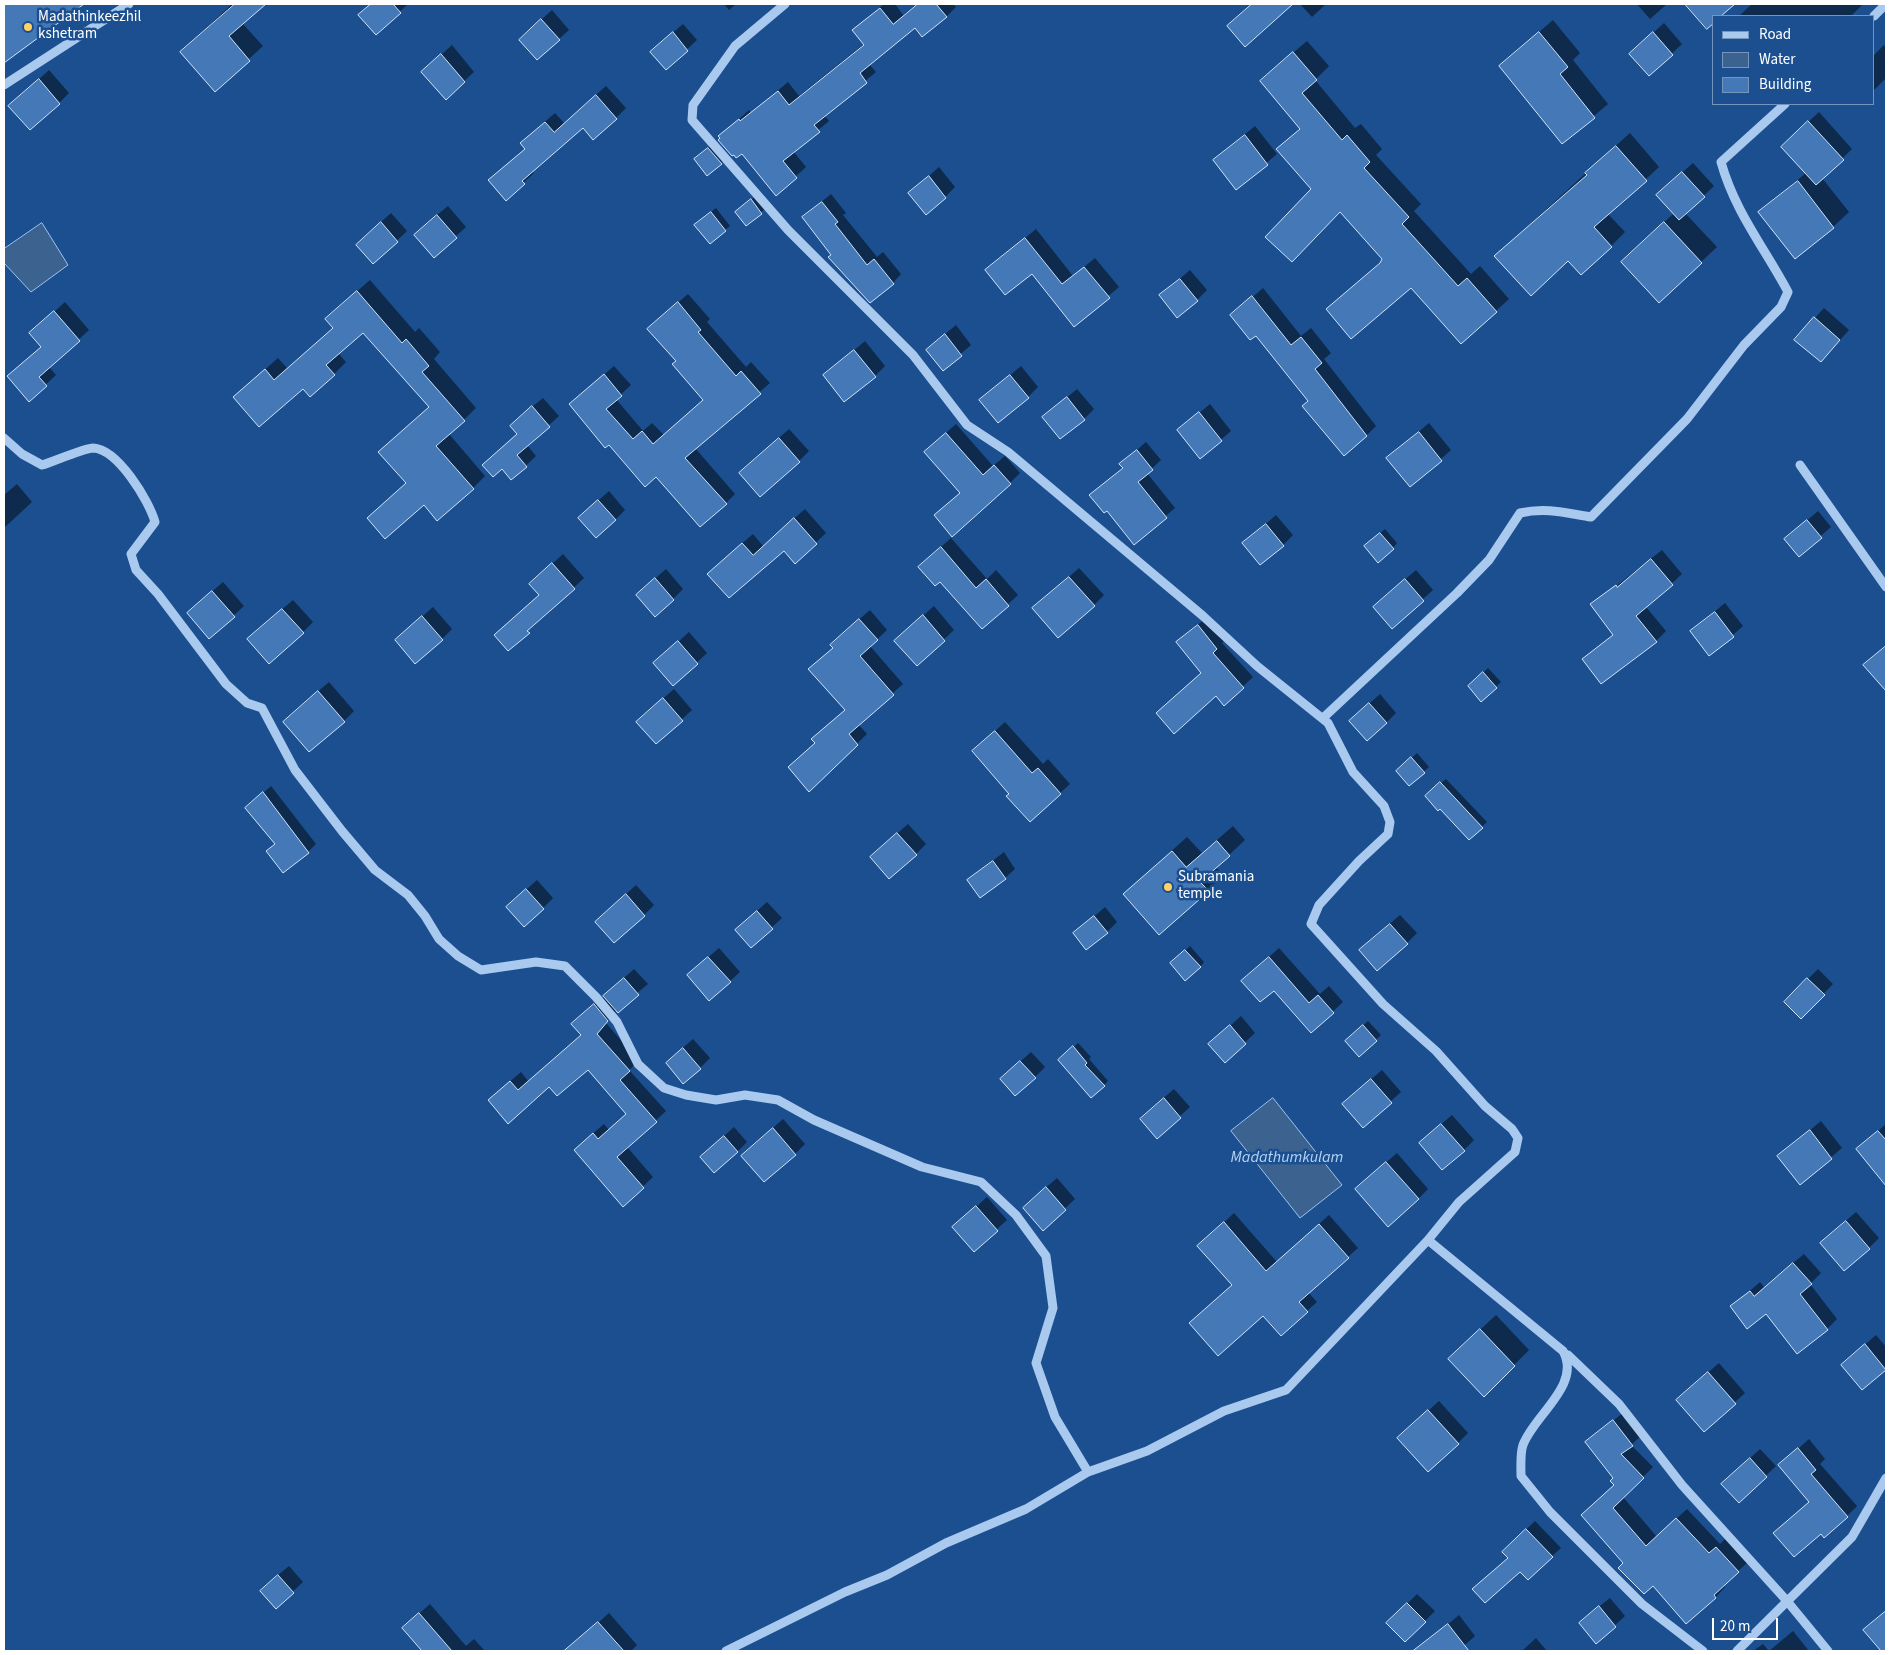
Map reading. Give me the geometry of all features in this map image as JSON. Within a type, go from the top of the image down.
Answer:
[{"type":"street","points":[[4,85],[129,4]]},
{"type":"street","points":[[726,1651],[845,1592],[887,1575],[946,1543],[1026,1509],[1088,1472],[1147,1451],[1224,1411],[1286,1390],[1428,1240],[1459,1202],[1515,1152],[1518,1138],[1512,1129],[1485,1106],[1436,1051],[1383,1004],[1311,924],[1319,904],[1359,861],[1388,834],[1390,822],[1384,806],[1353,772],[1328,723],[1257,666],[1203,616],[1008,452],[967,425],[913,355],[788,230],[692,120],[693,104],[735,46],[786,4]]},
{"type":"street","points":[[1875,15],[1886,4]]},
{"type":"street","points":[[1323,718],[1457,593],[1488,560],[1520,512],[1536,509],[1555,510],[1591,517],[1687,419],[1744,345],[1782,308],[1788,292],[1770,258],[1742,216],[1730,191],[1721,162],[1784,105]]},
{"type":"street","points":[[4,438],[22,454],[42,465],[93,448],[113,456],[150,506],[155,522],[131,554],[136,570],[158,594],[226,684],[247,704],[262,708],[295,770],[342,831],[376,870],[408,896],[425,916],[439,939],[458,956],[481,970],[536,962],[565,966],[596,997],[617,1022],[638,1064],[664,1088],[686,1095],[716,1100],[745,1095],[778,1100],[814,1120],[922,1167],[981,1182],[1016,1216],[1046,1256],[1053,1308],[1036,1363],[1054,1417],[1088,1472]]},
{"type":"street","points":[[1800,465],[1886,588]]},
{"type":"street","points":[[1428,1240],[1563,1351],[1619,1404],[1682,1485],[1787,1601],[1828,1651]]},
{"type":"street","points":[[1563,1351],[1569,1361],[1568,1377],[1522,1445],[1521,1476],[1550,1512],[1642,1604],[1703,1651]]},
{"type":"street","points":[[1737,1651],[1852,1537],[1886,1478]]},
{"type":"water","points":[[42,223],[68,265],[31,292],[4,263],[4,249]]},
{"type":"water","name":"Madathumkulam","points":[[1273,1098],[1342,1185],[1300,1218],[1231,1131]]},
{"type":"building","name":"Madathinkeezhil kshetram","points":[[4,4],[84,4],[4,63]]},
{"type":"building","points":[[235,4],[266,4],[229,36],[250,61],[215,92],[180,52]]},
{"type":"building","points":[[371,4],[393,4],[401,13],[376,35],[358,15]]},
{"type":"building","points":[[918,4],[936,4],[947,17],[922,37],[915,28],[860,73],[867,83],[814,125],[820,132],[783,161],[797,178],[776,196],[742,154],[736,158],[734,155],[732,156],[718,140],[720,138],[718,136],[778,91],[789,105],[864,45],[852,30],[880,8],[893,24]]},
{"type":"building","points":[[1252,4],[1293,4],[1245,47],[1227,26]]},
{"type":"building","points":[[1685,4],[1735,4],[1722,15],[1712,15],[1712,25],[1707,29]]},
{"type":"building","points":[[541,19],[560,40],[537,60],[519,40]]},
{"type":"building","points":[[673,32],[688,51],[666,70],[650,52]]},
{"type":"building","points":[[1539,32],[1568,67],[1560,74],[1595,118],[1562,144],[1499,66]]},
{"type":"building","points":[[1653,32],[1673,55],[1649,76],[1629,54]]},
{"type":"building","points":[[1293,52],[1317,80],[1302,93],[1342,140],[1347,135],[1370,162],[1364,168],[1409,217],[1402,224],[1458,286],[1467,278],[1497,312],[1461,344],[1411,288],[1351,339],[1326,309],[1380,263],[1382,259],[1340,212],[1292,262],[1265,237],[1311,189],[1276,149],[1300,129],[1260,81]]},
{"type":"building","points":[[441,54],[465,82],[446,100],[421,72]]},
{"type":"building","points":[[39,79],[60,104],[30,130],[8,106]]},
{"type":"building","points":[[596,95],[617,119],[593,140],[583,128],[522,181],[525,184],[506,201],[488,180],[525,149],[520,143],[545,122],[554,132]]},
{"type":"building","points":[[1808,121],[1844,160],[1816,185],[1781,147]]},
{"type":"building","points":[[1245,135],[1268,165],[1236,190],[1213,160]]},
{"type":"building","points":[[1616,146],[1647,181],[1594,227],[1612,247],[1581,275],[1568,261],[1531,296],[1494,256],[1587,175],[1585,173]]},
{"type":"building","points":[[708,148],[722,164],[707,176],[694,159]]},
{"type":"building","points":[[1682,172],[1705,197],[1679,220],[1656,195]]},
{"type":"building","points":[[929,176],[946,198],[926,215],[908,193]]},
{"type":"building","points":[[1798,181],[1834,228],[1795,259],[1758,212]]},
{"type":"building","points":[[751,199],[762,214],[746,226],[735,212]]},
{"type":"building","points":[[822,202],[838,222],[835,224],[867,265],[874,259],[894,284],[870,303],[828,257],[831,255],[802,217]]},
{"type":"building","points":[[711,212],[726,231],[710,244],[694,225]]},
{"type":"building","points":[[437,215],[457,238],[434,258],[414,235]]},
{"type":"building","points":[[381,222],[398,242],[373,264],[356,245]]},
{"type":"building","points":[[1664,222],[1702,263],[1659,303],[1621,262]]},
{"type":"building","points":[[1025,238],[1062,284],[1084,267],[1110,298],[1074,327],[1032,274],[1005,295],[985,270]]},
{"type":"building","points":[[1180,279],[1198,301],[1177,318],[1159,295]]},
{"type":"building","points":[[357,291],[402,343],[406,339],[429,366],[422,372],[465,421],[436,446],[474,489],[437,521],[424,505],[385,539],[367,518],[406,483],[378,452],[429,407],[363,333],[326,365],[335,375],[310,397],[303,389],[259,427],[233,397],[265,369],[274,380],[333,328],[325,319]]},
{"type":"building","points":[[1252,296],[1291,345],[1301,337],[1322,363],[1315,369],[1367,436],[1344,456],[1302,406],[1308,401],[1256,336],[1250,340],[1230,315]]},
{"type":"building","points":[[678,302],[701,330],[698,332],[736,376],[741,371],[761,394],[685,458],[727,504],[700,527],[656,477],[645,487],[609,445],[605,448],[569,404],[604,374],[622,396],[606,409],[633,439],[642,431],[653,444],[703,400],[672,364],[676,361],[647,329]]},
{"type":"building","points":[[54,311],[80,341],[39,377],[47,386],[29,402],[7,376],[41,347],[29,333]]},
{"type":"building","points":[[1814,317],[1840,340],[1821,362],[1794,340]]},
{"type":"building","points":[[945,334],[962,356],[943,371],[926,350]]},
{"type":"building","points":[[854,350],[876,377],[844,402],[823,375]]},
{"type":"building","points":[[1010,375],[1029,398],[998,423],[979,400]]},
{"type":"building","points":[[1067,397],[1085,420],[1060,439],[1042,417]]},
{"type":"building","points":[[532,406],[550,427],[517,455],[527,467],[511,480],[502,469],[493,477],[482,465],[517,434],[510,426]]},
{"type":"building","points":[[1199,412],[1222,441],[1200,459],[1177,430]]},
{"type":"building","points":[[1419,432],[1442,461],[1410,487],[1386,458]]},
{"type":"building","points":[[946,433],[983,475],[994,465],[1011,484],[952,537],[934,515],[960,493],[924,452]]},
{"type":"building","points":[[779,438],[800,462],[760,497],[739,473]]},
{"type":"building","points":[[1137,450],[1153,470],[1138,482],[1167,518],[1134,545],[1107,511],[1104,513],[1089,495],[1123,468],[1119,464]]},
{"type":"building","points":[[598,500],[616,520],[596,538],[578,518]]},
{"type":"building","points":[[794,518],[817,544],[795,564],[784,551],[729,598],[707,574],[742,543],[753,555]]},
{"type":"building","points":[[1807,520],[1822,538],[1799,557],[1784,539]]},
{"type":"building","points":[[1266,524],[1284,546],[1260,565],[1242,543]]},
{"type":"building","points":[[1380,533],[1394,549],[1378,563],[1364,546]]},
{"type":"building","points":[[941,547],[976,588],[986,579],[1009,606],[982,629],[940,582],[935,586],[918,567]]},
{"type":"building","points":[[1651,559],[1673,585],[1636,616],[1657,642],[1601,684],[1582,659],[1613,635],[1590,604],[1616,585],[1617,587]]},
{"type":"building","points":[[552,563],[575,589],[527,631],[530,633],[508,651],[494,635],[539,595],[529,584]]},
{"type":"building","points":[[1069,577],[1095,606],[1058,638],[1032,608]]},
{"type":"building","points":[[655,578],[674,600],[655,617],[636,595]]},
{"type":"building","points":[[1405,579],[1424,601],[1392,629],[1373,607]]},
{"type":"building","points":[[212,591],[235,617],[209,639],[187,613]]},
{"type":"building","points":[[282,609],[304,633],[269,664],[247,639]]},
{"type":"building","points":[[1715,612],[1734,637],[1709,656],[1690,631]]},
{"type":"building","points":[[923,615],[945,641],[917,666],[894,641]]},
{"type":"building","points":[[422,616],[443,640],[415,664],[395,640]]},
{"type":"building","points":[[859,619],[878,640],[860,656],[894,695],[849,734],[858,745],[809,792],[788,767],[815,743],[811,739],[845,710],[808,669],[833,648],[830,645]]},
{"type":"building","points":[[1198,625],[1217,649],[1213,653],[1244,688],[1224,706],[1216,696],[1174,734],[1156,713],[1201,673],[1176,642]]},
{"type":"building","points":[[678,641],[698,664],[673,686],[653,663]]},
{"type":"building","points":[[1886,646],[1886,691],[1863,665]]},
{"type":"building","points":[[1483,672],[1497,688],[1481,702],[1468,686]]},
{"type":"building","points":[[318,691],[345,722],[309,752],[283,722]]},
{"type":"building","points":[[663,698],[683,721],[656,744],[636,722]]},
{"type":"building","points":[[1369,703],[1387,723],[1367,741],[1349,721]]},
{"type":"building","points":[[995,731],[1032,773],[1038,768],[1061,794],[1030,822],[1006,796],[1009,794],[972,751]]},
{"type":"building","points":[[1411,757],[1425,773],[1409,786],[1396,771]]},
{"type":"building","points":[[1440,782],[1483,828],[1469,840],[1425,796]]},
{"type":"building","points":[[263,792],[309,853],[283,873],[266,851],[275,844],[245,808]]},
{"type":"building","points":[[897,833],[917,855],[889,879],[870,857]]},
{"type":"building","name":"Subramania temple","points":[[1217,841],[1230,856],[1200,882],[1209,891],[1159,935],[1123,894],[1172,851],[1186,867]]},
{"type":"building","points":[[993,861],[1006,879],[980,898],[967,880]]},
{"type":"building","points":[[526,889],[544,909],[524,927],[506,907]]},
{"type":"building","points":[[626,894],[645,916],[614,943],[595,922]]},
{"type":"building","points":[[757,911],[773,929],[751,948],[735,930]]},
{"type":"building","points":[[1094,916],[1108,933],[1086,950],[1073,933]]},
{"type":"building","points":[[1390,924],[1408,944],[1377,971],[1359,950]]},
{"type":"building","points":[[1185,950],[1201,967],[1185,981],[1170,963]]},
{"type":"building","points":[[708,957],[731,982],[709,1001],[687,975]]},
{"type":"building","points":[[1269,957],[1309,1003],[1318,995],[1334,1013],[1311,1033],[1274,991],[1260,1002],[1241,981]]},
{"type":"building","points":[[624,978],[639,995],[618,1013],[603,996]]},
{"type":"building","points":[[1807,978],[1825,995],[1801,1019],[1784,1002]]},
{"type":"building","points":[[594,1004],[608,1021],[597,1034],[630,1071],[620,1080],[657,1122],[617,1157],[644,1188],[623,1207],[574,1150],[593,1133],[598,1139],[626,1114],[588,1070],[557,1096],[549,1087],[508,1124],[488,1100],[510,1081],[518,1090],[581,1035],[571,1024]]},
{"type":"building","points":[[1230,1025],[1246,1044],[1225,1063],[1208,1044]]},
{"type":"building","points":[[1363,1025],[1377,1041],[1359,1057],[1345,1041]]},
{"type":"building","points":[[1073,1046],[1087,1063],[1085,1065],[1105,1086],[1091,1098],[1058,1060]]},
{"type":"building","points":[[683,1048],[701,1069],[683,1084],[666,1063]]},
{"type":"building","points":[[1020,1061],[1036,1078],[1015,1096],[1000,1079]]},
{"type":"building","points":[[1371,1079],[1392,1103],[1363,1128],[1342,1104]]},
{"type":"building","points":[[1164,1098],[1181,1118],[1157,1139],[1140,1119]]},
{"type":"building","points":[[1441,1124],[1465,1151],[1442,1170],[1419,1143]]},
{"type":"building","points":[[773,1128],[796,1155],[764,1182],[741,1156]]},
{"type":"building","points":[[1810,1130],[1832,1159],[1800,1185],[1777,1156]]},
{"type":"building","points":[[1878,1131],[1886,1140],[1886,1186],[1856,1149]]},
{"type":"building","points":[[724,1136],[738,1152],[714,1173],[700,1157]]},
{"type":"building","points":[[1386,1162],[1419,1199],[1388,1227],[1355,1189]]},
{"type":"building","points":[[1046,1187],[1066,1210],[1043,1231],[1023,1208]]},
{"type":"building","points":[[976,1206],[998,1231],[974,1252],[952,1227]]},
{"type":"building","points":[[1846,1221],[1870,1249],[1844,1271],[1820,1243]]},
{"type":"building","points":[[1224,1222],[1266,1271],[1319,1224],[1349,1258],[1299,1302],[1308,1312],[1281,1336],[1263,1316],[1218,1356],[1189,1323],[1232,1285],[1197,1246]]},
{"type":"building","points":[[1793,1263],[1812,1284],[1800,1294],[1828,1330],[1797,1354],[1766,1314],[1747,1329],[1730,1306],[1750,1291],[1754,1296]]},
{"type":"building","points":[[1480,1329],[1515,1366],[1484,1397],[1448,1359]]},
{"type":"building","points":[[1865,1344],[1886,1370],[1862,1390],[1841,1365]]},
{"type":"building","points":[[1708,1372],[1736,1404],[1704,1432],[1676,1400]]},
{"type":"building","points":[[1428,1410],[1459,1444],[1428,1472],[1397,1438]]},
{"type":"building","points":[[1613,1420],[1633,1446],[1621,1454],[1644,1478],[1613,1508],[1646,1546],[1676,1518],[1709,1553],[1716,1547],[1739,1572],[1714,1595],[1716,1598],[1686,1624],[1653,1586],[1644,1594],[1618,1568],[1623,1563],[1581,1515],[1614,1485],[1610,1481],[1613,1478],[1585,1442]]},
{"type":"building","points":[[1798,1448],[1816,1470],[1811,1474],[1848,1517],[1824,1538],[1821,1534],[1794,1557],[1773,1533],[1809,1502],[1778,1465]]},
{"type":"building","points":[[1750,1458],[1767,1477],[1739,1503],[1721,1484]]},
{"type":"building","points":[[1526,1529],[1553,1557],[1528,1580],[1520,1572],[1485,1603],[1472,1589],[1508,1558],[1502,1552]]},
{"type":"building","points":[[278,1575],[294,1593],[276,1609],[260,1591]]},
{"type":"building","points":[[1407,1603],[1426,1622],[1405,1642],[1386,1623]]},
{"type":"building","points":[[1599,1606],[1616,1627],[1596,1644],[1579,1623]]},
{"type":"building","points":[[1886,1611],[1886,1651],[1881,1651],[1863,1630]]},
{"type":"building","points":[[419,1613],[452,1651],[422,1651],[402,1628]]},
{"type":"building","points":[[598,1622],[624,1651],[564,1651]]},
{"type":"building","points":[[1448,1624],[1469,1651],[1413,1651]]},
{"type":"place","name":"Madathinkeezhil kshetram","points":[[28,27]]},
{"type":"place","name":"Subramania temple","points":[[1168,887]]}]
